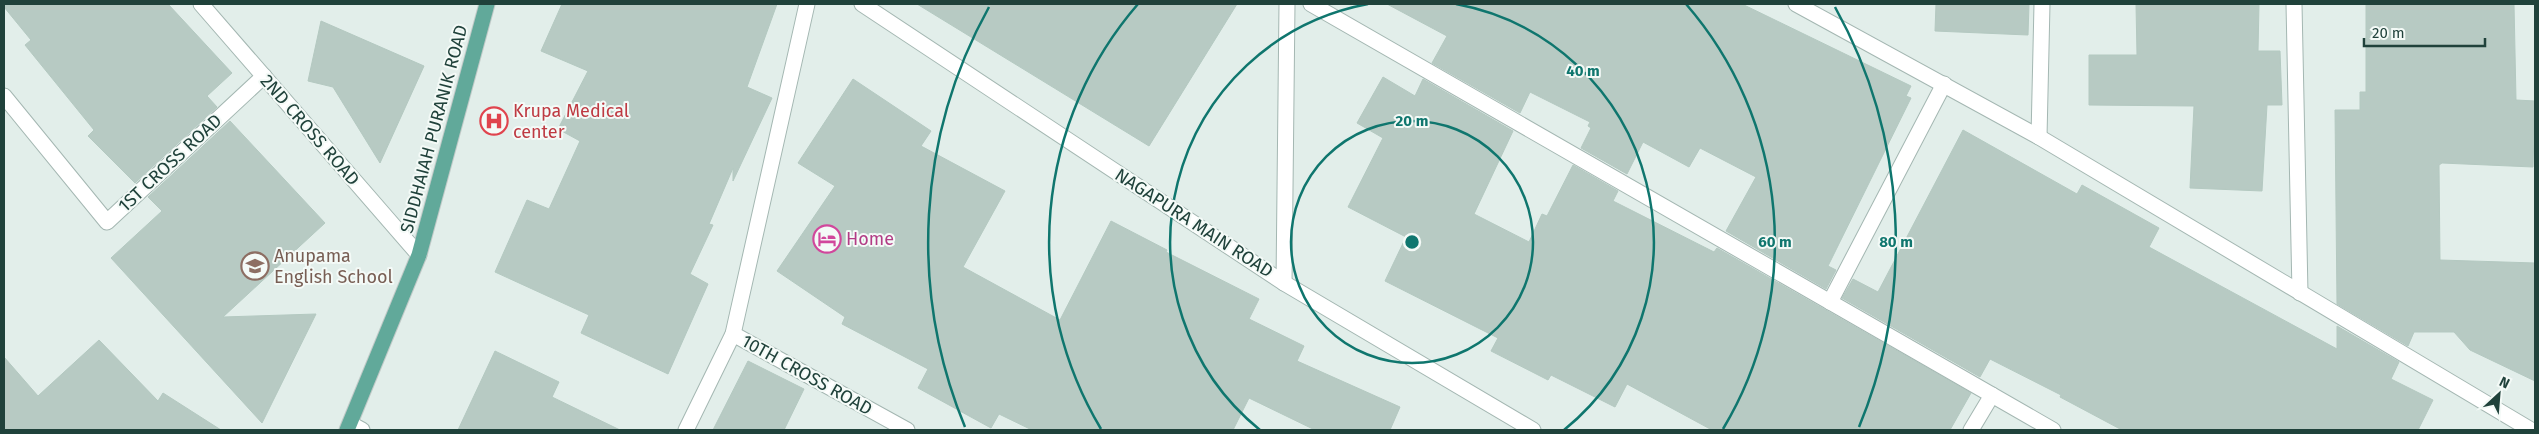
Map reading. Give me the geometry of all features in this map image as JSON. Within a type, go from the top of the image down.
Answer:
[{"type":"main road","name":"SIDDHAIAH PURANIK ROAD","points":[[353,428],[419,256],[487,4]]},
{"type":"street","name":"2ND CROSS ROAD","points":[[201,4],[419,256]]},
{"type":"street","points":[[686,430],[733,334],[806,4]]},
{"type":"street","name":"NAGAPURA MAIN ROAD","points":[[862,4],[1284,283],[1533,430]]},
{"type":"street","points":[[1284,283],[1286,4]]},
{"type":"street","points":[[1312,4],[2052,430]]},
{"type":"street","points":[[2039,137],[2042,4]]},
{"type":"street","points":[[2294,4],[2300,293]]},
{"type":"street","points":[[1799,5],[2039,137],[2532,430]]},
{"type":"street","name":"1ST CROSS ROAD","points":[[4,96],[107,222],[264,76]]},
{"type":"street","points":[[1830,302],[1944,84]]},
{"type":"street","name":"10TH CROSS ROAD","points":[[733,334],[907,430]]},
{"type":"street","points":[[1971,430],[1992,395]]},
{"type":"building","points":[[4,4],[168,4],[232,73],[207,96],[217,107],[135,183],[88,136],[94,130],[25,45],[31,40],[4,7]]},
{"type":"building","points":[[562,4],[777,4],[747,87],[772,98],[733,181],[733,168],[709,224],[713,225],[690,274],[708,284],[668,374],[581,333],[589,315],[495,272],[527,200],[549,209],[580,141],[558,129],[588,71],[541,51]]},
{"type":"building","points":[[917,4],[1237,4],[1149,146]]},
{"type":"building","points":[[1387,4],[1742,4],[1911,86],[1906,96],[1911,98],[1828,266],[1836,270],[1826,289],[1726,231],[1756,177],[1700,148],[1689,167],[1643,142],[1627,174],[1581,148],[1591,128],[1588,126],[1590,122],[1530,92],[1520,113],[1432,63],[1447,36]]},
{"type":"building","points":[[1936,4],[2029,4],[2028,35],[1935,31]]},
{"type":"building","points":[[2136,4],[2259,4],[2258,51],[2280,51],[2282,105],[2267,105],[2262,191],[2190,188],[2194,106],[2089,105],[2089,55],[2137,55]]},
{"type":"building","points":[[2366,4],[2514,4],[2516,100],[2535,101],[2533,167],[2442,163],[2439,165],[2440,260],[2535,263],[2535,381],[2470,350],[2454,332],[2414,332],[2408,346],[2337,304],[2335,110],[2360,110],[2360,92],[2366,92]]},
{"type":"building","points":[[321,21],[424,66],[380,163],[333,87],[308,81]]},
{"type":"building","points":[[1383,77],[1415,96],[1423,79],[1513,131],[1474,214],[1529,242],[1542,214],[1547,216],[1573,165],[1618,191],[1613,201],[1714,252],[1717,248],[1971,393],[1950,430],[1712,430],[1627,384],[1615,407],[1551,375],[1548,380],[1491,351],[1498,338],[1385,281],[1406,237],[1348,207],[1383,138],[1357,123]]},
{"type":"building","points":[[853,79],[931,131],[921,146],[1005,191],[963,267],[1060,320],[1111,221],[1167,250],[1166,252],[1259,299],[1249,319],[1304,346],[1297,361],[1400,407],[1390,430],[1315,430],[1249,398],[1233,430],[1032,430],[999,414],[991,428],[918,388],[928,369],[842,324],[845,317],[777,271],[835,186],[798,163]]},
{"type":"building","points":[[230,121],[325,223],[223,317],[316,314],[262,423],[111,258],[162,211],[148,197]]},
{"type":"building","points":[[1963,130],[2077,194],[2082,185],[2159,228],[2149,247],[2337,349],[2337,326],[2399,362],[2391,379],[2433,400],[2418,430],[2122,430],[2060,397],[2061,395],[1990,359],[1980,377],[1842,298],[1853,279],[1878,292]]},
{"type":"building","points":[[99,340],[158,401],[163,393],[221,430],[4,430],[4,357],[38,396]]},
{"type":"building","points":[[495,351],[559,382],[552,397],[620,430],[458,430]]},
{"type":"building","points":[[748,361],[804,389],[784,430],[713,430]]},
{"type":"place","name":"Krupa Medical center","points":[[494,121]]},
{"type":"place","name":"Home","points":[[827,239]]},
{"type":"place","name":"Anupama English School","points":[[255,266]]}]
